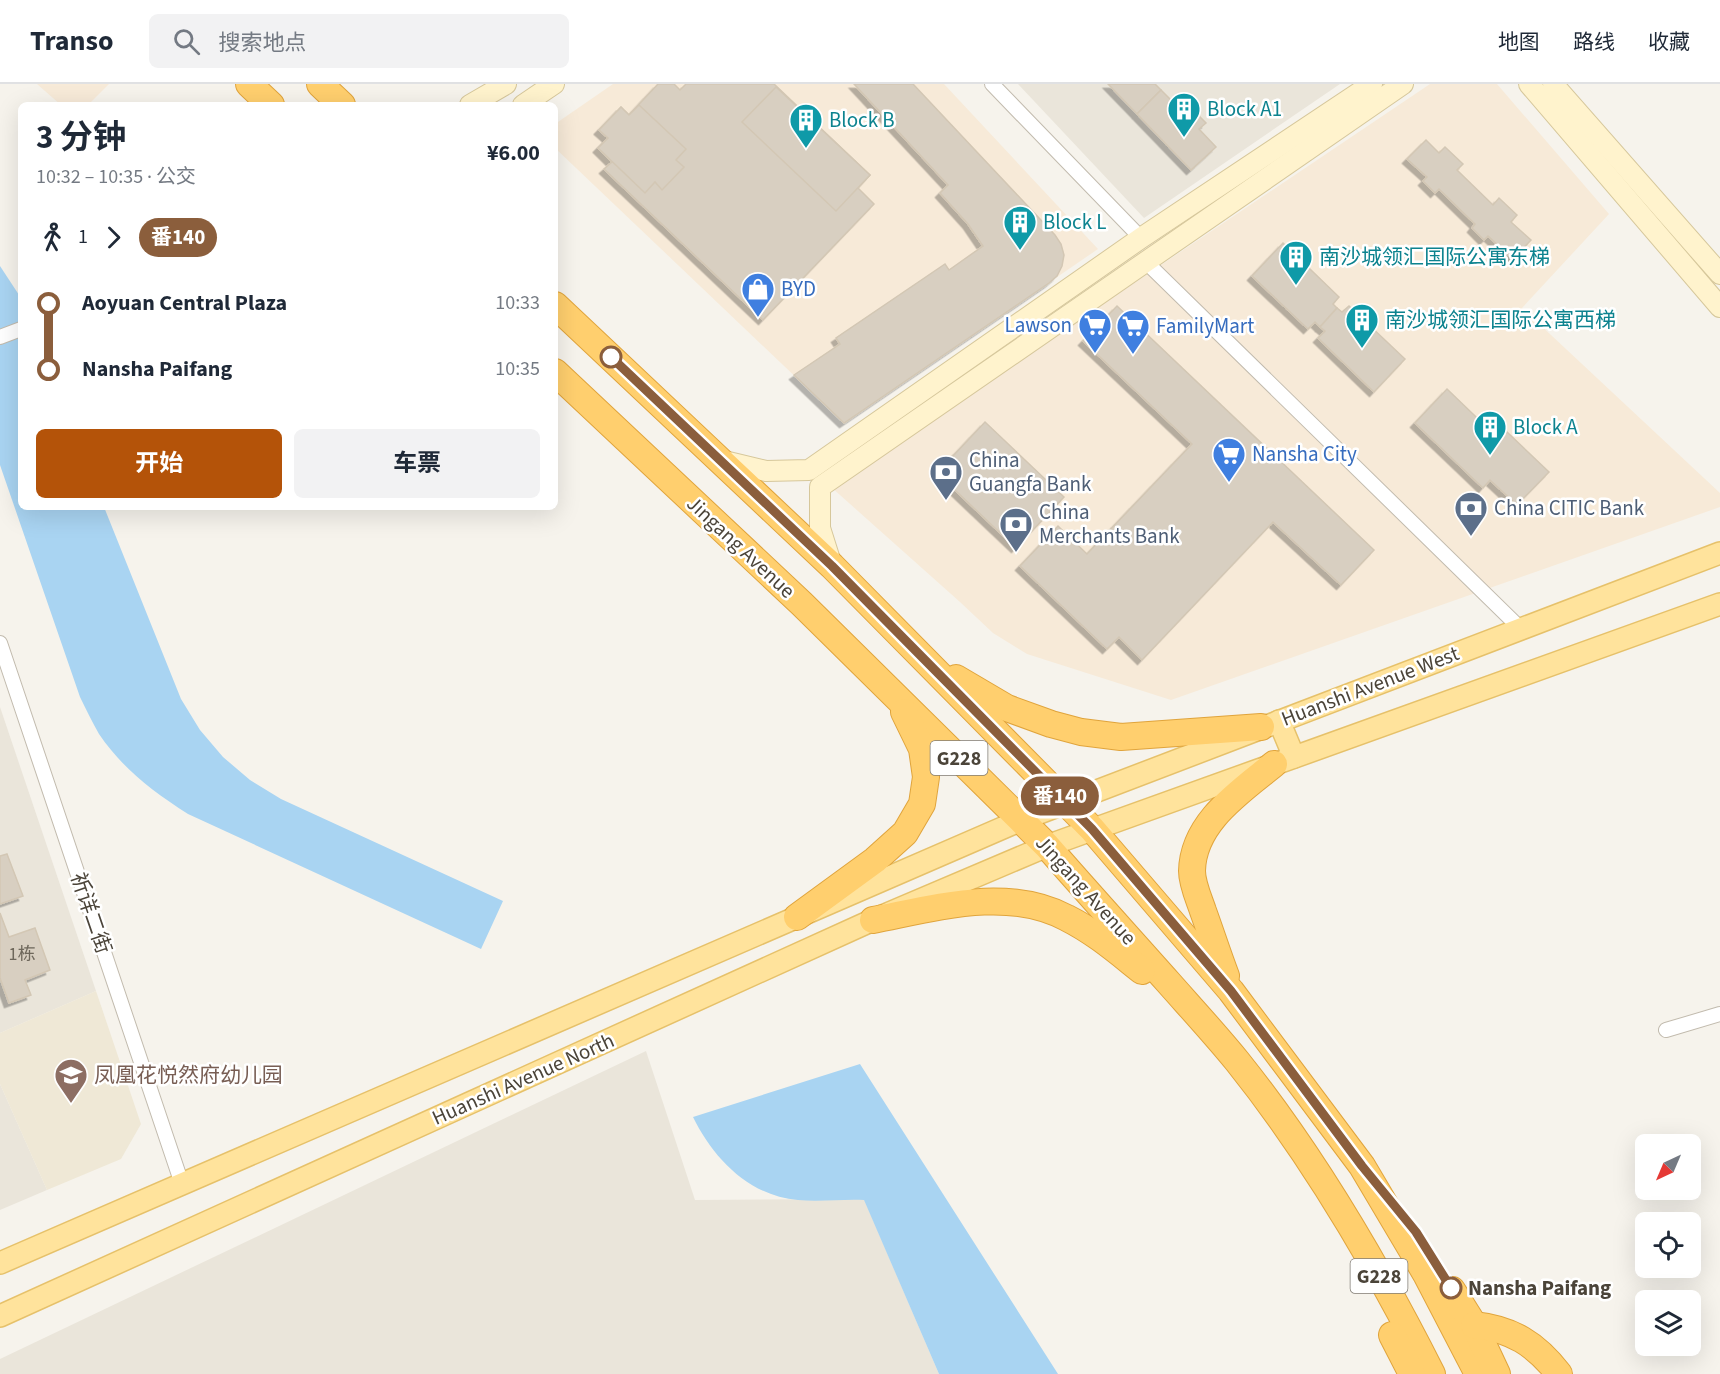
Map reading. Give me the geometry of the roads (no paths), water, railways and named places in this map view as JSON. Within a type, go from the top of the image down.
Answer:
[{"type":"highway","points":[[249,84],[268,102]]},
{"type":"highway","points":[[320,84],[339,102]]},
{"type":"highway","name":"Jingang Avenue","points":[[558,308],[832,566],[1092,829],[1231,991],[1362,1166],[1426,1274],[1478,1374]]},
{"type":"highway","name":"Jingang Avenue","points":[[558,375],[897,696],[1047,846],[1198,1016],[1242,1067],[1282,1120],[1322,1180],[1375,1268],[1432,1374]]},
{"type":"highway","points":[[924,659],[1007,708],[1050,724],[1081,732],[1121,737],[1270,724]]},
{"type":"highway","points":[[797,917],[875,860],[905,833],[922,804],[926,777],[922,749],[897,696]]},
{"type":"highway","points":[[1231,991],[1197,893],[1192,871],[1198,842],[1210,821],[1227,802],[1284,760]]},
{"type":"highway","points":[[873,920],[949,905],[993,901],[1033,905],[1065,916],[1100,938],[1198,1016]]},
{"type":"highway","points":[[1242,1067],[1264,1054],[1285,1062]]},
{"type":"highway","points":[[1362,1166],[1416,1232],[1474,1325],[1497,1374]]},
{"type":"highway","points":[[1322,1180],[1340,1238],[1412,1374]]},
{"type":"highway","points":[[1474,1325],[1495,1327],[1518,1337],[1548,1359],[1559,1374]]},
{"type":"main road","name":"Huanshi Avenue West","points":[[1021,820],[1720,553]]},
{"type":"main road","name":"Huanshi Avenue West","points":[[1047,846],[1720,604]]},
{"type":"main road","points":[[1270,724],[1284,760]]},
{"type":"main road","name":"Huanshi Avenue North","points":[[0,1263],[1021,820]]},
{"type":"main road","name":"Huanshi Avenue North","points":[[0,1316],[873,920],[1047,846]]},
{"type":"street","points":[[475,102],[506,84]]},
{"type":"street","points":[[527,102],[554,84]]},
{"type":"street","points":[[992,84],[1141,238]]},
{"type":"street","points":[[720,460],[766,471],[809,470],[1141,238],[1372,84]]},
{"type":"street","points":[[832,566],[820,528],[820,487],[1403,84]]},
{"type":"street","points":[[1529,84],[1720,307]]},
{"type":"street","points":[[1553,84],[1720,274]]},
{"type":"street","points":[[1146,262],[1521,629]]},
{"type":"street","points":[[0,338],[18,330]]},
{"type":"street","name":"祈详二街","points":[[0,643],[182,1184]]},
{"type":"street","points":[[1666,1030],[1720,1014]]},
{"type":"water","points":[[0,266],[18,293],[18,510],[105,510],[181,699],[200,730],[223,757],[250,780],[281,799],[503,901],[481,949],[188,814],[139,779],[118,758],[99,734],[80,697],[0,465]]},
{"type":"water","points":[[860,1064],[1058,1374],[939,1374],[864,1200],[798,1200],[764,1191],[749,1183],[722,1160],[711,1147],[693,1117]]},
{"type":"place","name":"Block A1","points":[[1184,138]]},
{"type":"place","name":"Block B","points":[[806,149]]},
{"type":"place","name":"Block L","points":[[1020,251]]},
{"type":"place","name":"南沙城领汇国际公寓东梯","points":[[1296,286]]},
{"type":"place","name":"BYD","points":[[758,318]]},
{"type":"place","name":"南沙城领汇国际公寓西梯","points":[[1362,349]]},
{"type":"place","name":"Lawson","points":[[1095,354]]},
{"type":"place","name":"FamilyMart","points":[[1133,355]]},
{"type":"place","name":"Block A","points":[[1490,456]]},
{"type":"place","name":"Nansha City","points":[[1229,483]]},
{"type":"place","name":"China Guangfa Bank","points":[[946,501]]},
{"type":"place","name":"China CITIC Bank","points":[[1471,537]]},
{"type":"place","name":"China Merchants Bank","points":[[1016,553]]},
{"type":"place","name":"凤凰花悦然府幼儿园","points":[[71,1104]]},
{"type":"place","name":"Nansha Paifang","points":[[1451,1288]]}]
